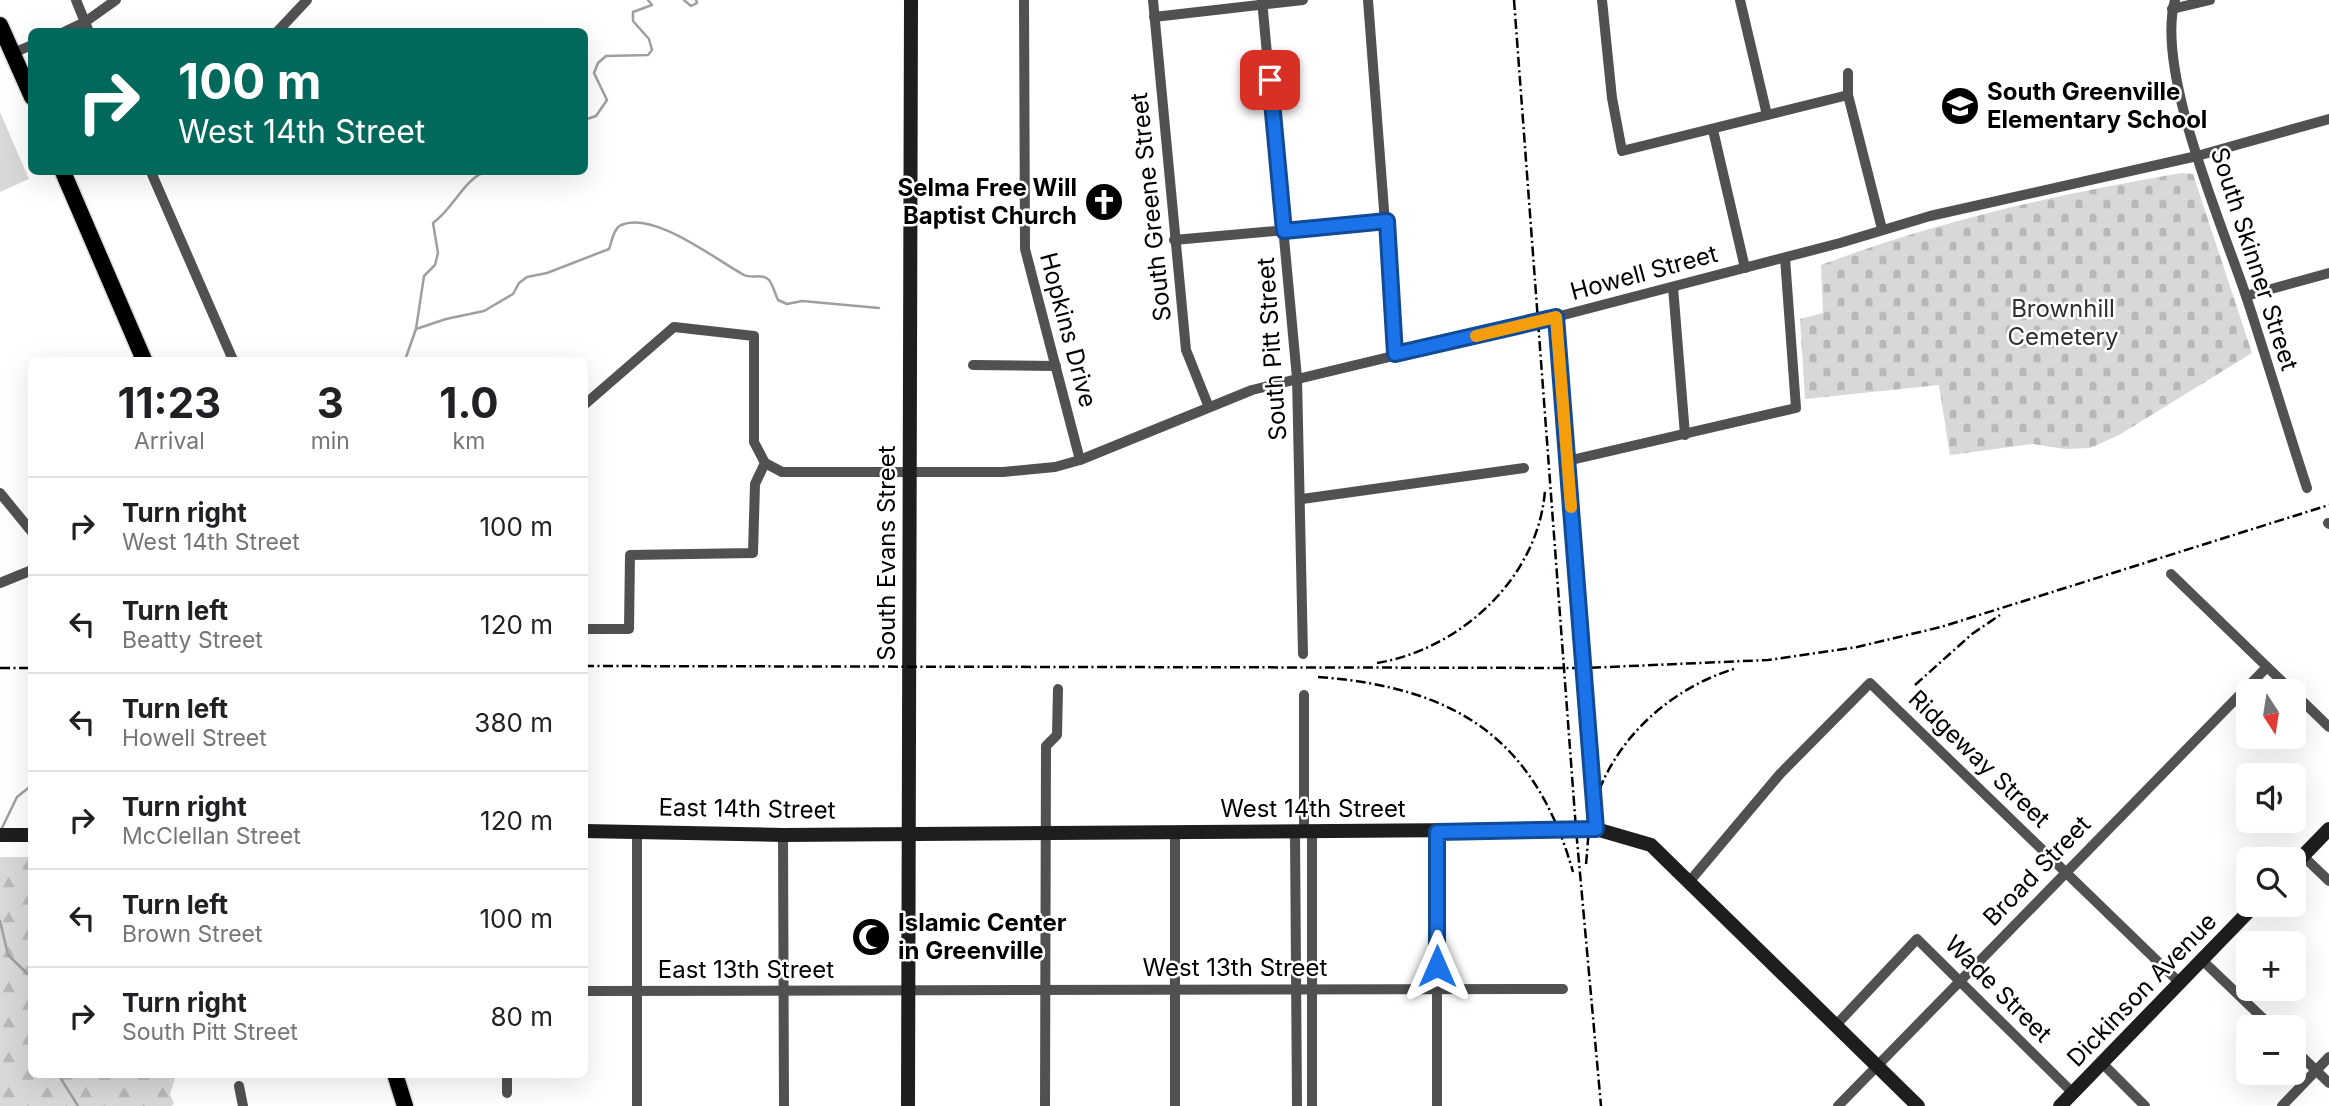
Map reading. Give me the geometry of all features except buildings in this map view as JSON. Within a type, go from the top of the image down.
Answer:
[{"type":"main road","points":[[0,25],[28,88]]},
{"type":"main road","points":[[64,175],[143,357]]},
{"type":"main road","points":[[396,1078],[405,1106]]},
{"type":"street","points":[[76,0],[87,27],[116,0]]},
{"type":"street","points":[[281,28],[307,0]]},
{"type":"street","name":"South Evans Street","points":[[908,1106],[911,0]]},
{"type":"street","name":"Hopkins Drive","points":[[1024,0],[1025,249],[1080,460]]},
{"type":"street","name":"South Greene Street","points":[[1153,0],[1186,350],[1208,405]]},
{"type":"street","points":[[1154,17],[1263,2],[1303,0]]},
{"type":"street","points":[[1368,0],[1387,221],[1395,354]]},
{"type":"street","points":[[1602,0],[1612,98],[1622,151],[1848,95]]},
{"type":"street","points":[[1740,0],[1767,115]]},
{"type":"street","points":[[2173,5],[2210,0]]},
{"type":"street","name":"South Pitt Street","points":[[1263,2],[1297,378],[1302,499],[1303,654]]},
{"type":"street","name":"South Skinner Street","points":[[2173,5],[2170,46],[2197,156],[2246,296],[2307,488]]},
{"type":"street","points":[[13,53],[28,47]]},
{"type":"street","points":[[1849,74],[1848,95],[1882,229]]},
{"type":"street","name":"Howell Street","points":[[765,463],[782,471],[1029,471],[1080,460],[1208,405],[1297,378],[1556,317],[1785,258],[1882,229],[2197,156],[2329,119]]},
{"type":"street","points":[[1713,130],[1745,268]]},
{"type":"street","points":[[152,175],[232,357]]},
{"type":"street","points":[[1174,240],[1387,221]]},
{"type":"street","points":[[1567,461],[1796,408],[1785,258]]},
{"type":"street","points":[[2246,296],[2329,273]]},
{"type":"street","points":[[1673,287],[1685,435]]},
{"type":"street","points":[[1556,317],[1596,829]]},
{"type":"street","points":[[588,402],[674,327],[754,336],[754,442],[765,463],[755,484],[753,553],[630,555],[629,629],[588,629]]},
{"type":"street","points":[[973,365],[1056,366]]},
{"type":"street","points":[[1302,499],[1524,468]]},
{"type":"street","points":[[0,493],[28,527]]},
{"type":"street","points":[[0,583],[28,572]]},
{"type":"street","points":[[2171,574],[2279,679]]},
{"type":"street","name":"Broad Street","points":[[1838,1106],[2267,667]]},
{"type":"street","name":"Ridgeway Street","points":[[1689,882],[1780,774],[1870,684],[2180,983]]},
{"type":"street","points":[[1045,1106],[1046,746],[1057,735],[1058,689]]},
{"type":"street","points":[[1304,695],[1304,832],[1312,989],[1312,1106]]},
{"type":"street","points":[[2306,705],[2329,727]]},
{"type":"street","name":"West 14th Street","points":[[909,833],[1596,829],[1651,845],[1918,1106]]},
{"type":"street","points":[[2306,852],[2329,829]]},
{"type":"street","points":[[636,1106],[637,830]]},
{"type":"street","name":"East 14th Street","points":[[588,831],[783,835],[909,833]]},
{"type":"street","points":[[1175,832],[1175,1106]]},
{"type":"street","points":[[1297,1106],[1296,989],[1304,832]]},
{"type":"street","points":[[1437,832],[1437,1106]]},
{"type":"street","points":[[0,835],[26,835]]},
{"type":"street","points":[[783,835],[784,1106]]},
{"type":"street","points":[[2306,865],[2329,881]]},
{"type":"street","name":"Dickinson Avenue","points":[[2060,1106],[2243,917]]},
{"type":"street","name":"Wade Street","points":[[1837,1024],[1917,939],[2073,1093]]},
{"type":"street","points":[[2202,960],[2259,1015]]},
{"type":"street","name":"West 13th Street","points":[[908,990],[1563,989]]},
{"type":"street","name":"East 13th Street","points":[[588,991],[908,990]]},
{"type":"street","points":[[2282,1106],[2329,1057]]},
{"type":"street","points":[[2306,1061],[2329,1083]]},
{"type":"street","points":[[2102,1063],[2145,1106]]},
{"type":"street","points":[[507,1078],[507,1093]]},
{"type":"street","points":[[239,1086],[243,1106]]},
{"type":"green space","points":[[0,112],[29,179],[0,192]]},
{"type":"green space","name":"Brownhill Cemetery","points":[[2181,173],[2193,174],[2252,353],[2119,435],[2090,448],[2065,449],[2033,444],[1950,455],[1939,385],[1805,399],[1800,319],[1823,313],[1821,265],[1909,235],[1999,210]]},
{"type":"green space","points":[[0,857],[28,857],[28,1078],[175,1078],[170,1094],[174,1104],[0,1106]]},
{"type":"waterway","points":[[588,119],[596,116],[607,100],[594,73],[598,63],[606,56],[648,55],[652,50],[649,39],[633,21],[633,12],[652,5],[648,0]]},
{"type":"waterway","points":[[684,0],[691,6],[697,3],[696,0]]},
{"type":"waterway","points":[[406,357],[416,329],[424,276],[435,265],[438,253],[433,223],[478,175]]},
{"type":"waterway","points":[[416,329],[484,311],[513,294],[519,283],[527,277],[547,273],[609,249],[618,227],[635,223],[651,225],[685,239],[744,275],[767,278],[778,300],[787,304],[802,301],[879,308]]},
{"type":"waterway","points":[[1,830],[17,797],[28,788]]},
{"type":"waterway","points":[[0,921],[8,955],[28,974]]},
{"type":"waterway","points":[[60,1078],[78,1106]]},
{"type":"railway","points":[[1514,0],[1576,829],[1601,1106]]},
{"type":"railway","points":[[1377,663],[1408,655],[1438,642],[1466,625],[1491,604],[1512,579],[1528,551],[1540,522],[1545,490]]},
{"type":"railway","points":[[588,666],[1585,668],[1768,660],[1857,647],[1941,627],[2329,505]]},
{"type":"railway","points":[[1915,685],[1972,634],[2000,615]]},
{"type":"railway","points":[[0,668],[28,668]]},
{"type":"railway","points":[[1586,864],[1594,805],[1603,781],[1631,737],[1668,702],[1690,688],[1737,668]]},
{"type":"railway","points":[[1318,677],[1366,683],[1410,693],[1448,707],[1482,728],[1511,754],[1536,786],[1557,825],[1573,872]]},
{"type":"slow traffic","points":[[1476,336],[1556,317],[1571,507]]},
{"type":"place","name":"South Greenville Elementary School","points":[[1960,106]]},
{"type":"place","name":"Selma Free Will Baptist Church","points":[[1104,202]]},
{"type":"place","name":"Islamic Center in Greenville","points":[[871,937]]},
{"type":"route","points":[[1270,80],[1284,231],[1387,221],[1395,354],[1556,317],[1596,829],[1437,832],[1437,966]]}]
